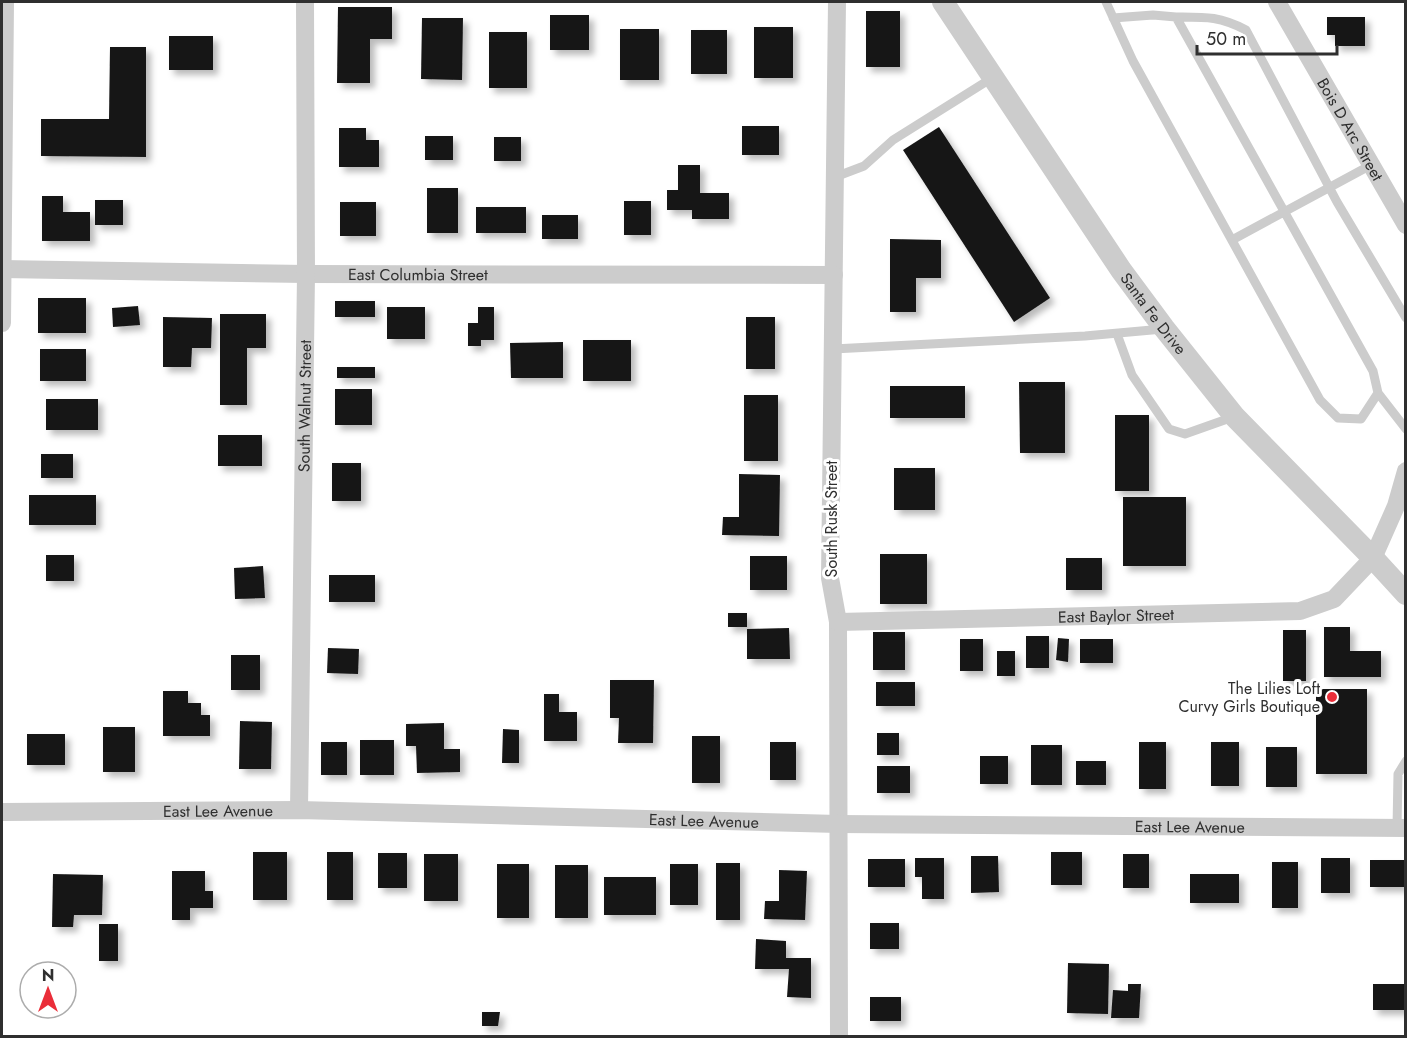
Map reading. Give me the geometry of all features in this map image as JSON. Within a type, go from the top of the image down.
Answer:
[{"type":"street","points":[[2,323],[5,2]]},
{"type":"street","name":"South Walnut Street","points":[[299,810],[306,274],[305,2]]},
{"type":"street","name":"South Rusk Street","points":[[837,2],[830,578],[838,622],[839,1036]]},
{"type":"street","name":"Santa Fe Drive","points":[[943,2],[1121,270],[1164,328],[1234,417],[1406,594]]},
{"type":"street","name":"Bois D Arc Street","points":[[1277,2],[1406,225]]},
{"type":"street","name":"East Columbia Street","points":[[2,269],[306,274],[834,276]]},
{"type":"street","points":[[1373,558],[1396,506],[1406,471]]},
{"type":"street","name":"East Baylor Street","points":[[838,622],[1300,612],[1334,599],[1373,558]]},
{"type":"street","name":"East Lee Avenue","points":[[2,812],[299,810],[838,824],[1401,828]]},
{"type":"lane","points":[[1106,2],[1133,61],[1320,400],[1338,418],[1361,419],[1378,393]]},
{"type":"lane","points":[[1113,18],[1153,15],[1209,17],[1228,21],[1246,30],[1330,188],[1406,318]]},
{"type":"lane","points":[[1176,17],[1373,371],[1378,393],[1406,429]]},
{"type":"lane","points":[[835,177],[864,166],[893,140],[993,77]]},
{"type":"lane","points":[[1232,240],[1371,165]]},
{"type":"lane","points":[[833,349],[1117,334],[1164,328]]},
{"type":"lane","points":[[1117,334],[1132,375],[1169,429],[1185,434],[1234,417]]},
{"type":"lane","points":[[1401,828],[1398,774],[1406,761]]},
{"type":"building","points":[[338,7],[392,7],[392,39],[370,39],[370,83],[337,83]]},
{"type":"building","points":[[866,11],[900,11],[900,67],[866,67]]},
{"type":"building","points":[[550,15],[589,15],[589,50],[550,50]]},
{"type":"building","points":[[1327,17],[1365,17],[1365,46],[1335,46],[1335,35],[1327,35]]},
{"type":"building","points":[[422,18],[463,18],[462,80],[421,79]]},
{"type":"building","points":[[754,27],[793,27],[793,78],[754,78]]},
{"type":"building","points":[[620,29],[659,29],[659,80],[620,80]]},
{"type":"building","points":[[691,30],[727,30],[727,74],[691,74]]},
{"type":"building","points":[[489,32],[527,32],[527,88],[489,88]]},
{"type":"building","points":[[169,36],[213,36],[213,70],[169,70]]},
{"type":"building","points":[[110,47],[146,47],[146,157],[41,156],[41,119],[109,119]]},
{"type":"building","points":[[742,126],[779,126],[779,155],[742,155]]},
{"type":"building","points":[[939,127],[1050,298],[1014,322],[903,150]]},
{"type":"building","points":[[339,128],[366,128],[366,140],[379,140],[379,167],[339,167]]},
{"type":"building","points":[[425,136],[453,136],[453,160],[425,160]]},
{"type":"building","points":[[494,137],[521,137],[521,161],[494,161]]},
{"type":"building","points":[[678,165],[700,165],[700,193],[729,193],[729,219],[692,219],[692,210],[667,210],[667,190],[678,190]]},
{"type":"building","points":[[427,188],[458,188],[458,233],[427,233]]},
{"type":"building","points":[[42,196],[63,196],[63,212],[90,212],[90,241],[42,241]]},
{"type":"building","points":[[95,200],[123,200],[123,225],[95,225]]},
{"type":"building","points":[[624,201],[651,201],[651,235],[624,235]]},
{"type":"building","points":[[340,202],[376,202],[376,236],[340,236]]},
{"type":"building","points":[[476,207],[526,207],[526,233],[476,233]]},
{"type":"building","points":[[542,215],[578,215],[578,239],[542,239]]},
{"type":"building","points":[[890,239],[941,240],[941,278],[916,278],[916,312],[890,312]]},
{"type":"building","points":[[38,298],[86,298],[86,333],[38,333]]},
{"type":"building","points":[[335,301],[375,301],[375,317],[335,317]]},
{"type":"building","points":[[138,306],[140,325],[113,327],[112,308]]},
{"type":"building","points":[[387,307],[425,307],[425,339],[387,339]]},
{"type":"building","points":[[478,307],[494,307],[494,340],[481,340],[481,346],[468,346],[468,323],[478,323]]},
{"type":"building","points":[[220,314],[266,314],[266,348],[247,348],[247,405],[220,405]]},
{"type":"building","points":[[163,317],[212,318],[211,348],[192,348],[191,367],[163,367]]},
{"type":"building","points":[[746,317],[775,317],[775,369],[746,369]]},
{"type":"building","points":[[583,340],[631,340],[631,381],[583,381]]},
{"type":"building","points":[[563,342],[563,378],[511,378],[510,343]]},
{"type":"building","points":[[40,349],[86,349],[86,381],[40,381]]},
{"type":"building","points":[[337,367],[375,367],[375,378],[337,378]]},
{"type":"building","points":[[1019,382],[1065,382],[1065,453],[1020,453]]},
{"type":"building","points":[[890,386],[965,386],[965,418],[890,418]]},
{"type":"building","points":[[335,389],[372,389],[372,425],[335,425]]},
{"type":"building","points":[[744,395],[778,395],[778,461],[744,461]]},
{"type":"building","points":[[46,399],[98,399],[98,430],[46,430]]},
{"type":"building","points":[[1115,415],[1149,415],[1149,491],[1115,491]]},
{"type":"building","points":[[218,435],[262,435],[262,466],[218,466]]},
{"type":"building","points":[[41,454],[73,454],[73,478],[41,478]]},
{"type":"building","points":[[332,463],[361,463],[361,501],[332,501]]},
{"type":"building","points":[[894,468],[935,468],[935,510],[894,510]]},
{"type":"building","points":[[739,474],[780,475],[779,536],[722,535],[723,517],[739,517]]},
{"type":"building","points":[[29,495],[96,495],[96,525],[29,525]]},
{"type":"building","points":[[1123,497],[1186,497],[1186,566],[1123,566]]},
{"type":"building","points":[[880,554],[927,554],[927,604],[880,604]]},
{"type":"building","points":[[46,555],[74,555],[74,581],[46,581]]},
{"type":"building","points":[[750,556],[787,556],[787,590],[750,590]]},
{"type":"building","points":[[1066,558],[1102,558],[1102,590],[1066,590]]},
{"type":"building","points":[[263,566],[265,598],[235,599],[234,568]]},
{"type":"building","points":[[329,575],[375,575],[375,602],[329,602]]},
{"type":"building","points":[[728,613],[747,613],[747,627],[728,627]]},
{"type":"building","points":[[1324,627],[1350,627],[1350,651],[1381,651],[1381,677],[1324,677]]},
{"type":"building","points":[[789,628],[790,659],[747,659],[747,629]]},
{"type":"building","points":[[1283,630],[1306,630],[1306,681],[1283,681]]},
{"type":"building","points":[[873,632],[905,632],[905,670],[873,670]]},
{"type":"building","points":[[1026,636],[1049,636],[1049,668],[1026,668]]},
{"type":"building","points":[[1058,638],[1069,639],[1068,662],[1056,660]]},
{"type":"building","points":[[960,639],[983,639],[983,671],[960,671]]},
{"type":"building","points":[[1080,639],[1113,639],[1113,663],[1080,663]]},
{"type":"building","points":[[328,648],[359,649],[358,674],[327,673]]},
{"type":"building","points":[[997,651],[1015,651],[1015,676],[997,676]]},
{"type":"building","points":[[231,655],[260,655],[260,690],[231,690]]},
{"type":"building","points":[[610,680],[654,680],[653,743],[618,743],[619,718],[610,718]]},
{"type":"building","points":[[876,682],[915,682],[915,706],[876,706]]},
{"type":"building","points":[[1316,689],[1367,689],[1367,774],[1316,774]]},
{"type":"building","points":[[163,691],[188,691],[188,703],[201,703],[201,715],[210,715],[210,736],[163,736]]},
{"type":"building","points":[[544,694],[559,694],[559,712],[577,712],[577,741],[544,741]]},
{"type":"building","points":[[240,721],[272,722],[271,769],[239,769]]},
{"type":"building","points":[[444,723],[444,749],[460,749],[460,772],[417,773],[416,746],[406,746],[406,724]]},
{"type":"building","points":[[103,727],[135,727],[135,772],[103,772]]},
{"type":"building","points":[[503,729],[519,730],[519,763],[502,763]]},
{"type":"building","points":[[877,733],[899,733],[899,755],[877,755]]},
{"type":"building","points":[[27,734],[65,734],[65,765],[27,765]]},
{"type":"building","points":[[692,736],[720,736],[720,783],[692,783]]},
{"type":"building","points":[[360,740],[394,740],[394,775],[360,775]]},
{"type":"building","points":[[321,742],[347,742],[347,775],[321,775]]},
{"type":"building","points":[[770,742],[796,742],[796,780],[770,780]]},
{"type":"building","points":[[1139,742],[1166,742],[1166,789],[1139,789]]},
{"type":"building","points":[[1211,742],[1239,742],[1239,786],[1211,786]]},
{"type":"building","points":[[1031,745],[1062,745],[1062,785],[1031,785]]},
{"type":"building","points":[[1266,747],[1297,747],[1297,787],[1266,787]]},
{"type":"building","points":[[980,756],[1008,756],[1008,784],[980,784]]},
{"type":"building","points":[[1076,761],[1106,761],[1106,785],[1076,785]]},
{"type":"building","points":[[877,766],[910,766],[910,793],[877,793]]},
{"type":"building","points":[[253,852],[287,852],[287,900],[253,900]]},
{"type":"building","points":[[327,852],[353,852],[353,900],[327,900]]},
{"type":"building","points":[[1051,852],[1082,852],[1082,885],[1051,885]]},
{"type":"building","points":[[378,853],[407,853],[407,888],[378,888]]},
{"type":"building","points":[[424,854],[458,854],[458,901],[424,901]]},
{"type":"building","points":[[1123,854],[1149,854],[1149,888],[1123,888]]},
{"type":"building","points":[[971,856],[998,856],[999,892],[971,893]]},
{"type":"building","points":[[915,858],[944,858],[944,899],[922,899],[922,877],[915,877]]},
{"type":"building","points":[[1321,858],[1350,858],[1350,893],[1321,893]]},
{"type":"building","points":[[868,859],[905,859],[905,887],[868,887]]},
{"type":"building","points":[[1370,860],[1406,860],[1406,887],[1370,887]]},
{"type":"building","points":[[1272,862],[1298,862],[1298,908],[1272,908]]},
{"type":"building","points":[[716,863],[740,863],[740,920],[716,920]]},
{"type":"building","points":[[497,864],[529,864],[529,918],[497,918]]},
{"type":"building","points":[[670,864],[698,864],[698,905],[670,905]]},
{"type":"building","points":[[555,865],[588,865],[588,918],[555,918]]},
{"type":"building","points":[[779,870],[807,871],[805,920],[764,919],[765,901],[779,901]]},
{"type":"building","points":[[172,871],[205,871],[205,891],[213,891],[213,908],[190,908],[190,920],[172,920]]},
{"type":"building","points":[[53,874],[103,875],[102,915],[74,915],[73,927],[52,927]]},
{"type":"building","points":[[1190,874],[1239,874],[1239,903],[1190,903]]},
{"type":"building","points":[[604,877],[656,877],[656,915],[604,915]]},
{"type":"building","points":[[870,923],[899,923],[899,949],[870,949]]},
{"type":"building","points":[[99,924],[118,924],[118,961],[99,961]]},
{"type":"building","points":[[756,939],[786,941],[786,958],[811,958],[811,998],[787,997],[789,969],[755,969]]},
{"type":"building","points":[[1068,963],[1109,964],[1108,1014],[1067,1013]]},
{"type":"building","points":[[1128,984],[1141,984],[1139,1018],[1111,1018],[1113,990],[1128,991]]},
{"type":"building","points":[[1373,984],[1406,984],[1406,1010],[1373,1010]]},
{"type":"building","points":[[870,997],[901,997],[901,1021],[870,1021]]},
{"type":"building","points":[[482,1012],[500,1012],[498,1026],[482,1026]]},
{"type":"place","name":"The Lilies Loft Curvy Girls Boutique","points":[[1332,697]]}]
